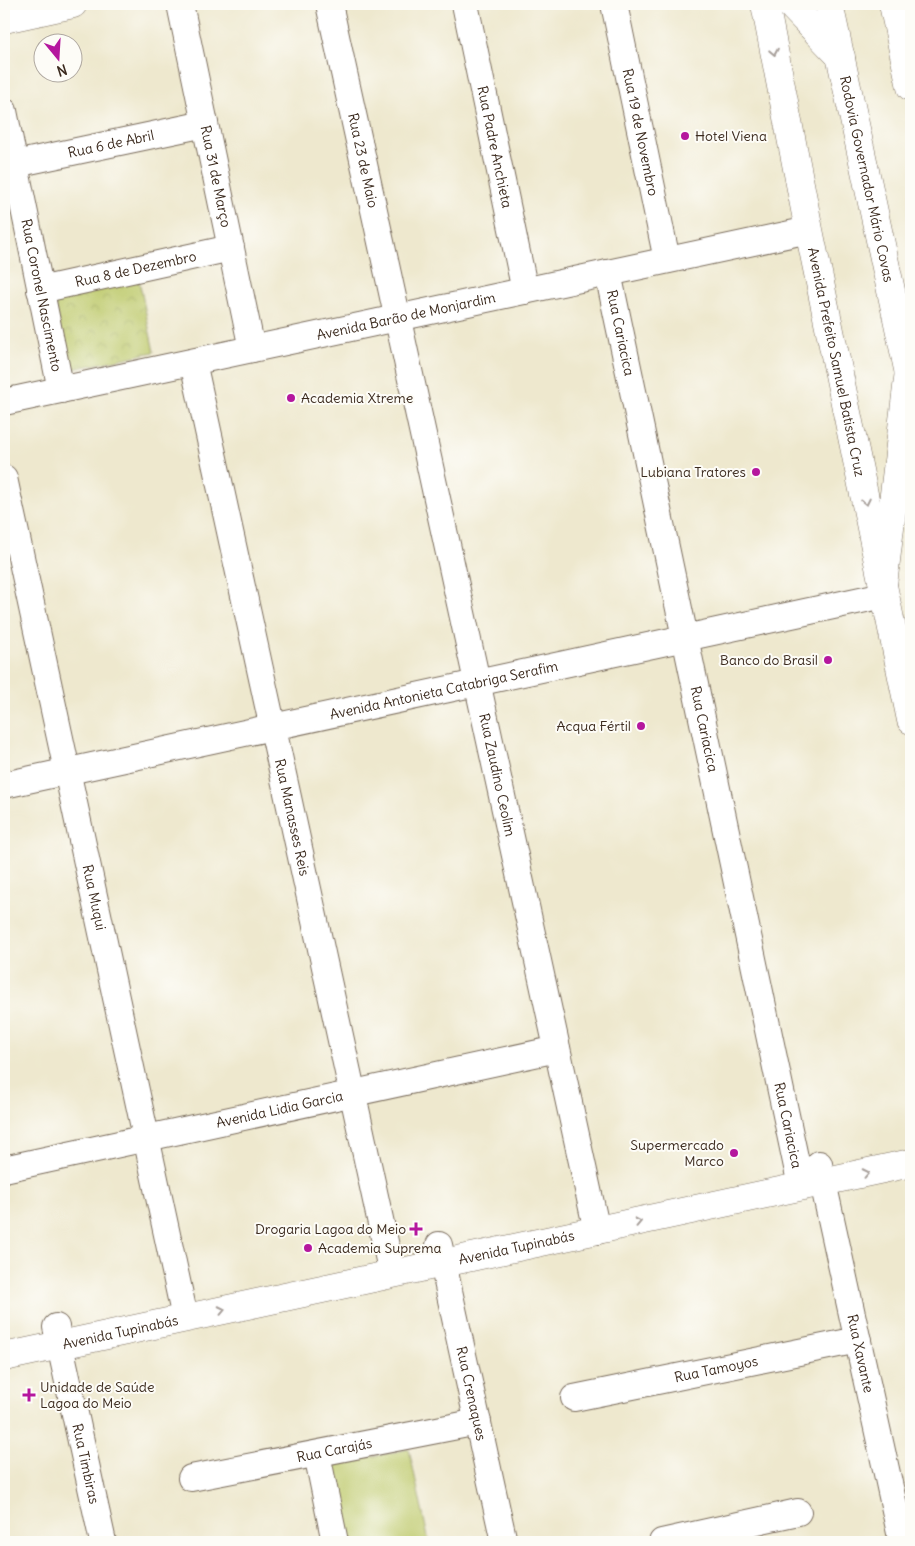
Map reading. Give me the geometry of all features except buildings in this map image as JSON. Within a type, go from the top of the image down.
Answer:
[{"type":"main road","points":[[4,19],[73,4]]},
{"type":"main road","name":"Avenida Prefeito Samuel Batista Cruz","points":[[765,4],[809,230],[911,720]]},
{"type":"main road","points":[[790,4],[841,57]]},
{"type":"main road","name":"Rodovia Governador Mário Covas","points":[[829,4],[910,377],[884,590]]},
{"type":"main road","points":[[893,4],[911,85]]},
{"type":"main road","points":[[892,289],[911,334]]},
{"type":"main road","name":"Avenida Tupinabás","points":[[4,1357],[58,1336],[810,1175],[911,1144]]},
{"type":"main road","name":"Avenida Tupinabás","points":[[810,1175],[911,1163]]},
{"type":"main road","name":"Avenida Tupinabás","points":[[4,1338],[58,1336]]},
{"type":"street","name":"Rua 31 de Março","points":[[180,4],[252,349]]},
{"type":"street","name":"Rua 23 de Maio","points":[[329,4],[397,318]]},
{"type":"street","name":"Rua Padre Anchieta","points":[[465,4],[525,290]]},
{"type":"street","name":"Rua 19 de Novembro","points":[[614,4],[667,260]]},
{"type":"street","name":"Rua Coronel Nascimento","points":[[4,111],[61,390]]},
{"type":"street","name":"Rua 6 de Abril","points":[[15,164],[206,124]]},
{"type":"street","name":"Avenida Barão de Monjardim","points":[[4,402],[809,230]]},
{"type":"street","name":"Rua 8 de Dezembro","points":[[40,290],[231,248]]},
{"type":"street","name":"Rua Cariacica","points":[[608,273],[685,638],[810,1175]]},
{"type":"street","name":"Rua Zaudino Ceolim","points":[[397,318],[595,1221]]},
{"type":"street","name":"Rua Manasses Reis","points":[[193,362],[390,1265]]},
{"type":"street","name":"Rua Muqui","points":[[4,478],[183,1309]]},
{"type":"street","name":"Avenida Antonieta Catabriga Serafim","points":[[4,785],[685,638],[884,590]]},
{"type":"street","name":"Avenida Lidia Garcia","points":[[4,1169],[557,1049]]},
{"type":"street","name":"Rua Xavante","points":[[810,1175],[902,1496],[902,1542]]},
{"type":"street","name":"Rua Crenaques","points":[[441,1254],[504,1542]]},
{"type":"street","name":"Rua Timbiras","points":[[58,1336],[103,1542]]},
{"type":"street","name":"Rua Tamoyos","points":[[574,1398],[858,1340]]},
{"type":"street","name":"Rua Carajás","points":[[191,1478],[478,1422]]},
{"type":"street","points":[[317,1454],[335,1542]]},
{"type":"street","points":[[662,1542],[798,1512]]},
{"type":"green space","points":[[139,280],[154,352],[69,370],[54,298]]},
{"type":"green space","points":[[409,1449],[429,1542],[348,1542],[332,1465]]},
{"type":"place","name":"Hotel Viena","points":[[685,136]]},
{"type":"place","name":"Academia Xtreme","points":[[291,398]]},
{"type":"place","name":"Lubiana Tratores","points":[[756,472]]},
{"type":"place","name":"Banco do Brasil","points":[[828,660]]},
{"type":"place","name":"Acqua Fértil","points":[[641,726]]},
{"type":"place","name":"Supermercado Marco","points":[[734,1153]]},
{"type":"place","name":"Drogaria Lagoa do Meio","points":[[416,1229]]},
{"type":"place","name":"Academia Suprema","points":[[308,1248]]},
{"type":"place","name":"Unidade de Saúde Lagoa do Meio","points":[[29,1395]]}]
